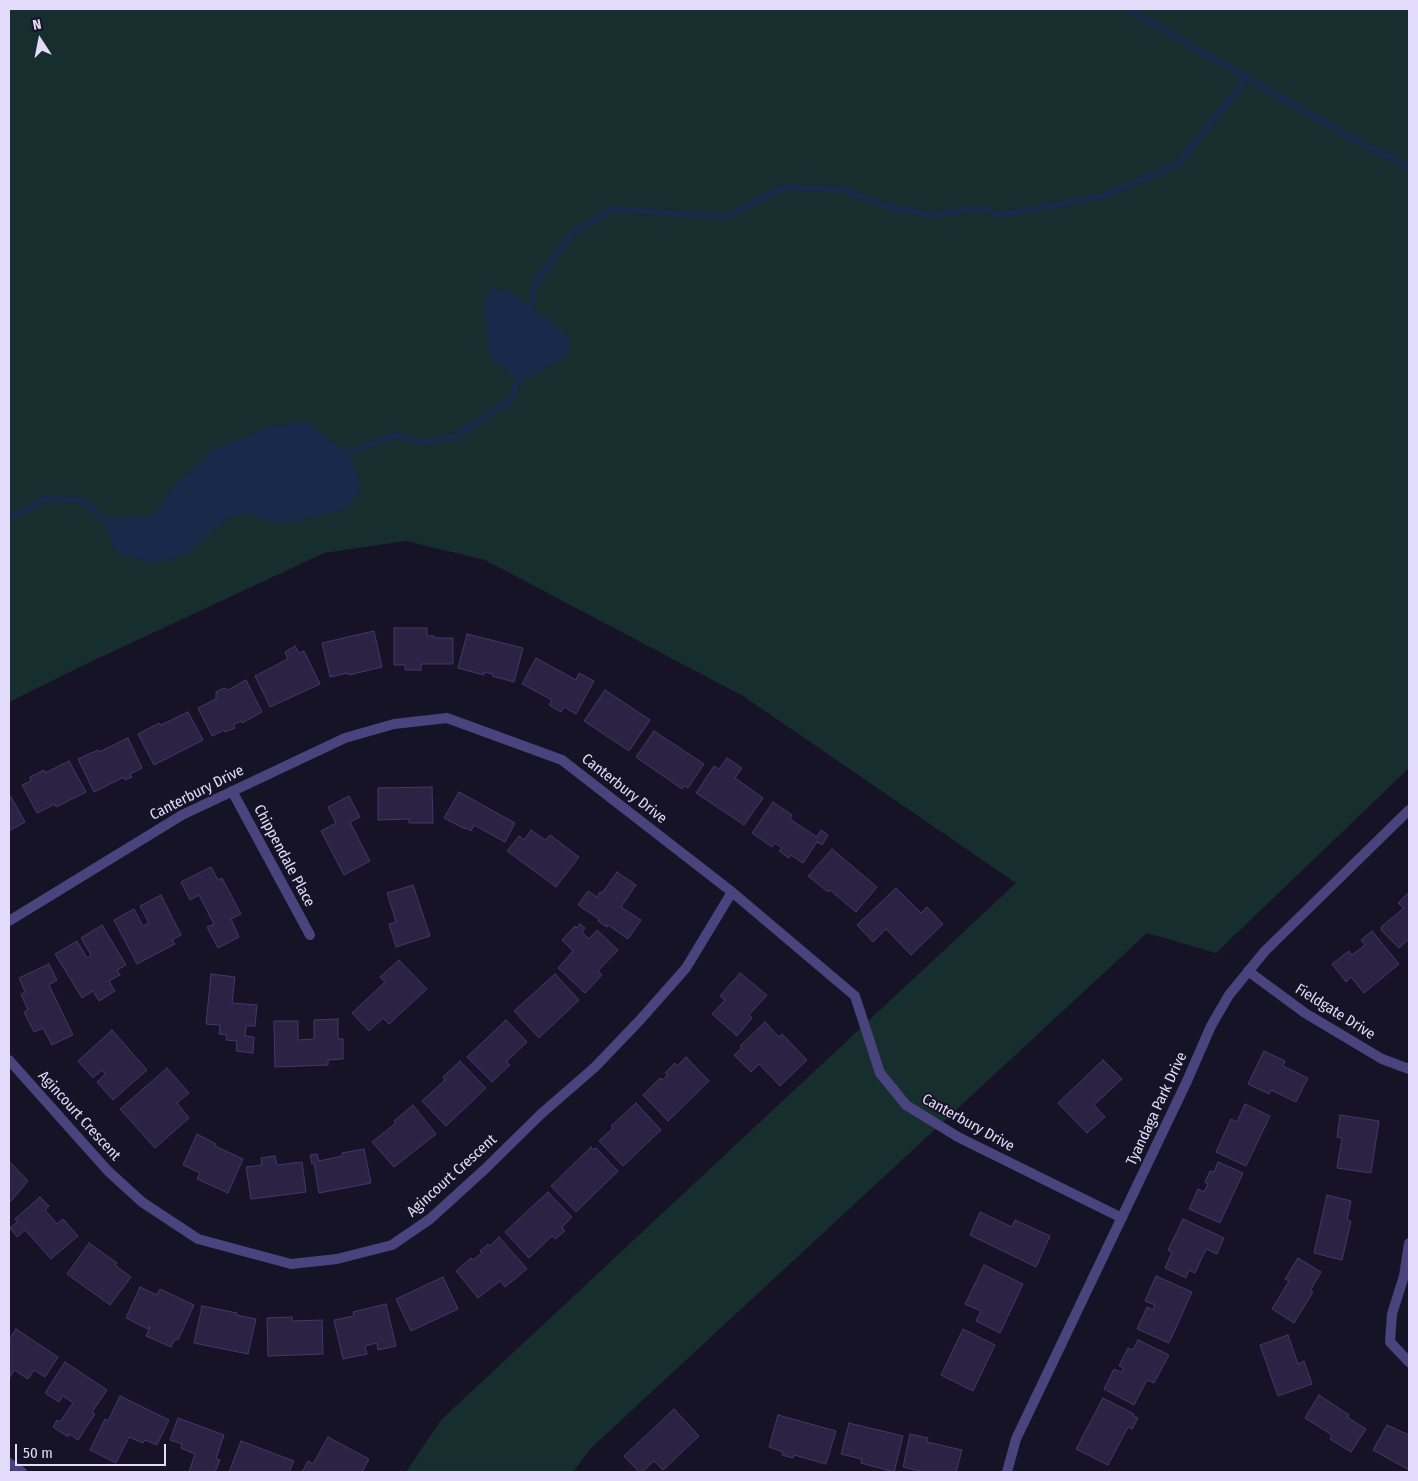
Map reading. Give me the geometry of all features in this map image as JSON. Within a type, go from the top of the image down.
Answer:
[{"type":"street","name":"Canterbury Drive","points":[[9,921],[182,815],[345,738],[394,724],[447,718],[562,760],[732,892],[855,996],[880,1072],[906,1105],[958,1137],[1122,1218]]},
{"type":"street","name":"Chippendale Place","points":[[232,791],[310,935]]},
{"type":"street","name":"Tyandaga Park Drive","points":[[1007,1472],[1016,1439],[1187,1082],[1211,1026],[1229,995],[1265,951],[1409,810]]},
{"type":"street","name":"Agincourt Crescent","points":[[9,1060],[108,1171],[142,1202],[198,1240],[291,1264],[337,1259],[392,1245],[430,1219],[485,1169],[541,1114],[594,1067],[640,1020],[686,968],[732,892]]},
{"type":"street","name":"Fieldgate Drive","points":[[1248,971],[1305,1013],[1382,1059],[1409,1069]]},
{"type":"street","points":[[1409,1243],[1404,1276],[1392,1314],[1390,1342],[1409,1362]]},
{"type":"street","points":[[9,1463],[22,1472]]},
{"type":"green space","points":[[9,9],[1409,9],[1409,768],[1216,953],[1147,933],[590,1449],[573,1472],[406,1472],[441,1420],[1016,883],[743,696],[485,560],[406,541],[324,553],[9,702]]},
{"type":"water","points":[[491,288],[509,291],[564,332],[570,343],[568,355],[522,381],[508,373],[501,363],[494,364],[489,351],[484,303]]},
{"type":"water","points":[[306,422],[349,453],[362,487],[346,509],[283,524],[248,514],[231,516],[184,555],[155,563],[116,552],[103,519],[154,515],[173,487],[213,450],[270,426]]},
{"type":"building","points":[[394,628],[427,628],[427,636],[453,638],[453,664],[421,664],[421,670],[405,670],[405,665],[394,665]]},
{"type":"building","points":[[374,631],[382,667],[349,675],[348,673],[330,677],[322,643]]},
{"type":"building","points":[[467,634],[523,648],[514,682],[492,676],[493,674],[484,672],[484,675],[458,668]]},
{"type":"building","points":[[295,646],[299,653],[304,651],[320,684],[270,707],[255,676],[288,659],[285,652]]},
{"type":"building","points":[[536,658],[576,680],[579,673],[594,681],[576,714],[564,707],[561,712],[549,705],[552,700],[522,684]]},
{"type":"building","points":[[246,680],[262,712],[242,723],[241,721],[233,725],[235,728],[225,732],[224,730],[212,736],[198,708],[216,699],[216,692],[224,688],[228,690]]},
{"type":"building","points":[[605,690],[650,720],[629,751],[584,721]]},
{"type":"building","points":[[188,712],[203,740],[154,765],[138,734],[159,723],[161,725]]},
{"type":"building","points":[[654,731],[704,764],[688,788],[684,786],[682,789],[636,757]]},
{"type":"building","points":[[128,738],[142,768],[130,774],[132,777],[125,780],[124,777],[94,792],[78,759],[98,750],[99,752]]},
{"type":"building","points":[[727,758],[742,768],[735,778],[763,798],[744,825],[696,793],[714,766],[719,769]]},
{"type":"building","points":[[69,761],[86,792],[56,807],[55,804],[37,813],[22,785],[31,781],[30,777],[44,770],[45,773]]},
{"type":"building","points":[[432,787],[433,823],[409,823],[409,819],[378,820],[378,788]]},
{"type":"building","points":[[459,792],[515,823],[505,842],[474,825],[471,831],[444,818]]},
{"type":"building","points":[[349,796],[360,817],[350,822],[370,861],[344,875],[321,831],[336,823],[328,807]]},
{"type":"building","points":[[11,797],[25,822],[9,831],[9,798]]},
{"type":"building","points":[[773,802],[792,815],[790,819],[817,837],[821,830],[828,835],[822,845],[817,842],[803,863],[791,855],[789,858],[779,851],[782,848],[775,843],[772,847],[752,833]]},
{"type":"building","points":[[531,830],[545,840],[550,835],[579,857],[556,887],[507,851],[519,836],[524,840]]},
{"type":"building","points":[[832,849],[877,887],[856,912],[830,890],[828,892],[808,876]]},
{"type":"building","points":[[211,867],[218,880],[222,878],[241,914],[231,919],[239,937],[218,948],[207,927],[214,924],[199,895],[190,900],[181,882]]},
{"type":"building","points":[[617,872],[636,885],[621,907],[641,920],[628,939],[608,925],[607,927],[598,921],[599,919],[578,905],[588,891],[597,897],[600,892],[602,893]]},
{"type":"building","points":[[413,885],[430,936],[396,947],[389,924],[396,922],[387,893]]},
{"type":"building","points":[[896,888],[921,913],[927,907],[943,924],[911,955],[886,929],[873,942],[857,925]]},
{"type":"building","points":[[1409,892],[1409,939],[1399,948],[1381,930],[1382,926],[1404,908],[1398,903]]},
{"type":"building","points":[[161,895],[181,935],[172,940],[175,944],[137,964],[114,920],[134,909],[143,926],[149,923],[140,906]]},
{"type":"building","points":[[580,924],[585,928],[582,932],[589,939],[597,930],[618,950],[598,971],[602,975],[585,993],[558,968],[573,951],[562,940],[575,926],[577,928]]},
{"type":"building","points":[[102,925],[126,965],[117,970],[120,975],[109,981],[115,991],[99,1001],[93,991],[82,998],[55,954],[77,941],[87,958],[91,955],[81,938]]},
{"type":"building","points":[[1372,931],[1399,964],[1364,993],[1351,977],[1346,982],[1332,964],[1349,951],[1352,955],[1365,945],[1361,940]]},
{"type":"building","points":[[399,960],[427,989],[389,1024],[383,1018],[369,1031],[352,1013],[385,982],[380,977]]},
{"type":"building","points":[[49,964],[57,980],[49,985],[73,1035],[52,1045],[43,1028],[34,1032],[24,1012],[28,1010],[21,994],[25,992],[19,978]]},
{"type":"building","points":[[740,973],[767,995],[749,1015],[752,1018],[737,1036],[712,1014],[725,1000],[720,996]]},
{"type":"building","points":[[211,974],[235,977],[232,1003],[257,1005],[255,1026],[246,1026],[245,1036],[254,1037],[253,1053],[236,1051],[237,1041],[226,1040],[227,1035],[219,1034],[220,1025],[206,1024]]},
{"type":"building","points":[[555,974],[579,1000],[539,1038],[514,1011]]},
{"type":"building","points":[[338,1019],[338,1039],[343,1039],[343,1059],[328,1060],[328,1065],[275,1067],[274,1021],[298,1021],[298,1040],[314,1039],[314,1020]]},
{"type":"building","points":[[506,1020],[527,1042],[506,1062],[510,1065],[492,1082],[467,1057]]},
{"type":"building","points":[[765,1022],[779,1037],[782,1034],[807,1060],[780,1086],[759,1064],[751,1072],[734,1055],[742,1048],[740,1046]]},
{"type":"building","points":[[112,1030],[147,1070],[113,1100],[97,1082],[105,1074],[102,1070],[93,1078],[78,1061]]},
{"type":"building","points":[[1264,1051],[1285,1061],[1283,1066],[1308,1078],[1296,1102],[1271,1090],[1269,1094],[1248,1084]]},
{"type":"building","points":[[686,1057],[709,1081],[668,1121],[643,1095],[660,1078],[662,1080],[668,1075],[665,1073],[675,1063],[677,1066]]},
{"type":"building","points":[[1103,1060],[1122,1079],[1094,1105],[1105,1117],[1087,1133],[1058,1103]]},
{"type":"building","points":[[460,1061],[486,1088],[446,1126],[422,1101],[445,1080],[443,1077]]},
{"type":"building","points":[[167,1068],[189,1093],[177,1103],[189,1118],[155,1148],[120,1109]]},
{"type":"building","points":[[636,1103],[661,1130],[623,1166],[599,1141],[613,1128],[611,1126]]},
{"type":"building","points":[[1245,1104],[1270,1116],[1246,1166],[1216,1152],[1231,1119],[1237,1122]]},
{"type":"building","points":[[413,1105],[436,1134],[394,1167],[372,1142],[396,1123],[394,1121]]},
{"type":"building","points":[[1340,1115],[1379,1121],[1371,1173],[1337,1168],[1342,1138],[1337,1137]]},
{"type":"building","points":[[197,1134],[216,1144],[215,1146],[243,1159],[228,1193],[197,1179],[200,1173],[183,1165]]},
{"type":"building","points":[[591,1147],[593,1150],[596,1148],[618,1171],[576,1212],[551,1186]]},
{"type":"building","points":[[364,1149],[371,1183],[319,1193],[314,1163],[312,1164],[310,1155],[317,1154],[319,1161],[342,1156],[342,1153]]},
{"type":"building","points":[[275,1156],[277,1165],[302,1162],[306,1192],[251,1199],[246,1167],[262,1165],[261,1158]]},
{"type":"building","points":[[9,1161],[28,1181],[11,1201],[9,1200]]},
{"type":"building","points":[[1218,1162],[1243,1173],[1220,1223],[1189,1209],[1198,1189],[1204,1192],[1208,1184],[1205,1182],[1210,1171],[1214,1172]]},
{"type":"building","points":[[548,1192],[572,1217],[562,1227],[565,1231],[555,1239],[552,1236],[529,1258],[505,1232]]},
{"type":"building","points":[[1327,1195],[1351,1201],[1347,1220],[1351,1221],[1342,1260],[1314,1253]]},
{"type":"building","points":[[40,1197],[49,1206],[45,1210],[57,1224],[63,1219],[78,1236],[51,1259],[25,1230],[17,1237],[10,1228],[17,1222],[15,1219]]},
{"type":"building","points":[[980,1212],[1012,1227],[1015,1220],[1050,1236],[1036,1267],[970,1235]]},
{"type":"building","points":[[1183,1219],[1224,1238],[1217,1254],[1206,1249],[1195,1273],[1189,1270],[1186,1278],[1165,1268],[1172,1252],[1168,1250]]},
{"type":"building","points":[[499,1237],[527,1269],[505,1287],[500,1281],[478,1298],[456,1271],[471,1258],[473,1260],[482,1253],[480,1251],[488,1244],[490,1246]]},
{"type":"building","points":[[89,1243],[117,1263],[115,1265],[131,1277],[110,1305],[67,1274]]},
{"type":"building","points":[[1298,1258],[1321,1272],[1310,1291],[1313,1292],[1294,1323],[1272,1309],[1289,1281],[1285,1279]]},
{"type":"building","points":[[984,1265],[1023,1284],[1000,1333],[976,1321],[981,1311],[965,1304]]},
{"type":"building","points":[[1156,1276],[1192,1292],[1169,1343],[1137,1329],[1147,1307],[1153,1310],[1155,1305],[1145,1301]]},
{"type":"building","points":[[443,1277],[458,1309],[411,1331],[396,1299]]},
{"type":"building","points":[[140,1287],[157,1295],[160,1289],[194,1305],[178,1340],[175,1339],[171,1347],[146,1336],[149,1326],[148,1329],[126,1318]]},
{"type":"building","points":[[386,1304],[396,1346],[378,1350],[377,1343],[365,1346],[367,1354],[343,1359],[334,1320],[354,1316],[353,1312]]},
{"type":"building","points":[[202,1306],[256,1319],[248,1354],[194,1343]]},
{"type":"building","points":[[292,1317],[292,1321],[322,1320],[323,1354],[268,1356],[267,1318]]},
{"type":"building","points":[[16,1329],[58,1357],[45,1377],[34,1370],[28,1379],[14,1370],[9,1379],[9,1340]]},
{"type":"building","points":[[963,1329],[995,1345],[973,1391],[941,1375]]},
{"type":"building","points":[[1288,1335],[1298,1364],[1304,1361],[1312,1384],[1278,1396],[1260,1345]]},
{"type":"building","points":[[1138,1340],[1169,1355],[1154,1383],[1147,1380],[1134,1405],[1104,1389],[1114,1369],[1121,1372],[1124,1368],[1119,1366],[1128,1348],[1133,1350]]},
{"type":"building","points":[[65,1362],[107,1390],[92,1412],[95,1414],[78,1440],[69,1434],[68,1437],[53,1427],[57,1420],[60,1422],[73,1403],[63,1396],[59,1402],[45,1393]]},
{"type":"building","points":[[1319,1395],[1366,1429],[1351,1452],[1330,1439],[1332,1435],[1305,1418]]},
{"type":"building","points":[[120,1396],[169,1420],[157,1445],[145,1440],[143,1443],[129,1437],[116,1463],[90,1450],[105,1419],[108,1421]]},
{"type":"building","points":[[1103,1398],[1138,1418],[1132,1429],[1128,1427],[1108,1465],[1076,1449]]},
{"type":"building","points":[[674,1409],[699,1436],[663,1470],[654,1461],[642,1472],[639,1472],[624,1456]]},
{"type":"building","points":[[778,1415],[836,1431],[826,1464],[794,1455],[793,1458],[782,1455],[783,1452],[769,1447]]},
{"type":"building","points":[[178,1418],[224,1435],[216,1459],[220,1460],[215,1472],[189,1472],[195,1454],[181,1448],[182,1444],[170,1440]]},
{"type":"building","points":[[849,1423],[903,1436],[894,1472],[861,1463],[862,1459],[841,1454]]},
{"type":"building","points":[[1387,1425],[1409,1435],[1409,1470],[1373,1450]]},
{"type":"building","points":[[910,1434],[928,1438],[927,1442],[962,1450],[956,1472],[924,1472],[903,1467]]},
{"type":"building","points":[[328,1437],[369,1459],[362,1472],[302,1472],[308,1461],[313,1464]]},
{"type":"building","points":[[241,1441],[294,1461],[289,1472],[229,1472]]},
{"type":"waterway","points":[[1127,9],[1348,136],[1409,167]]},
{"type":"waterway","points":[[529,315],[534,285],[572,233],[614,209],[726,217],[784,187],[845,190],[886,206],[930,215],[981,208],[1001,215],[1103,196],[1178,164],[1247,78]]},
{"type":"waterway","points":[[349,453],[394,435],[429,443],[459,435],[511,399],[521,371]]},
{"type":"waterway","points":[[9,519],[45,499],[81,500],[103,519]]}]
